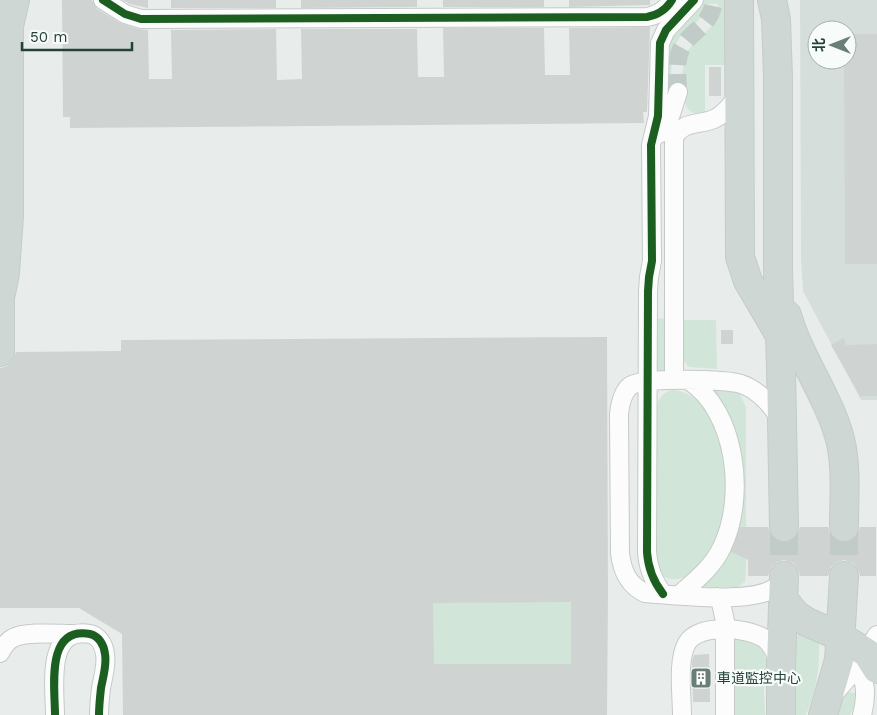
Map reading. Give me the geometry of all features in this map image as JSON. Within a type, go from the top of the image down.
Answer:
[{"type":"main road","points":[[0,82],[15,0]]},
{"type":"main road","points":[[743,1],[739,94],[740,257],[748,281],[780,336]]},
{"type":"main road","points":[[739,94],[774,10]]},
{"type":"main road","points":[[774,10],[778,77],[778,272],[784,527]]},
{"type":"main road","points":[[0,352],[1,283],[6,273],[9,216],[6,41]]},
{"type":"main road","points":[[778,272],[789,324],[827,406],[841,442],[844,463],[844,527]]},
{"type":"main road","points":[[825,708],[839,660],[844,576]]},
{"type":"main road","points":[[784,588],[796,615],[841,637],[870,656]]},
{"type":"main road","points":[[781,715],[784,588]]},
{"type":"street","points":[[103,0],[125,14],[141,18],[170,18],[647,17],[663,11],[672,0]]},
{"type":"street","points":[[671,594],[654,581],[648,562],[648,277],[652,261],[652,146],[658,116],[661,38],[694,0]]},
{"type":"street","points":[[743,1],[760,2],[774,10]]},
{"type":"street","points":[[652,146],[671,114],[678,92],[679,103],[686,115],[699,122]]},
{"type":"street","points":[[681,380],[673,297],[674,138],[676,133],[684,127],[712,120],[721,115],[739,94]]},
{"type":"street","points":[[648,302],[663,304],[673,297]]},
{"type":"street","points":[[671,594],[701,575],[721,549],[728,534],[735,492],[732,452],[719,415],[700,388],[681,380]]},
{"type":"street","points":[[783,426],[772,407],[752,390],[730,381],[681,380],[636,382],[630,385],[624,392],[619,414],[620,553],[623,571],[630,583],[645,593],[717,597],[741,597],[760,594],[776,587],[784,588]]},
{"type":"street","points":[[717,597],[724,610],[725,715]]},
{"type":"street","points":[[682,715],[682,652],[688,641],[700,631],[725,630],[754,633],[762,638],[775,652],[781,666]]},
{"type":"street","points":[[55,715],[56,658],[63,640],[74,634]]},
{"type":"street","points":[[0,653],[12,638],[21,635],[95,635],[105,651],[106,666],[98,715]]},
{"type":"street","points":[[825,708],[870,656]]},
{"type":"street","points":[[862,715],[870,656]]},
{"type":"shaded area","points":[[800,0],[877,0],[877,400],[861,400],[803,291],[801,259]]},
{"type":"green space","points":[[701,0],[732,0],[726,65],[705,65],[705,115],[692,112],[685,104],[683,89],[684,63],[692,45],[711,27],[717,14],[718,4],[707,4],[705,11],[697,22],[679,38],[672,58],[668,103],[664,50],[665,42]]},
{"type":"green space","points":[[667,318],[666,369],[662,373],[656,368],[653,319]]},
{"type":"green space","points":[[681,320],[716,320],[717,369],[689,367],[680,357]]},
{"type":"green space","points":[[705,385],[739,392],[746,407],[746,570],[745,582],[737,587],[696,587],[739,486]]},
{"type":"green space","points":[[673,390],[683,392],[700,403],[712,420],[727,466],[727,500],[721,527],[710,551],[693,572],[683,578],[672,579],[661,575],[655,562],[655,417],[661,396]]},
{"type":"green space","points":[[576,578],[577,678],[161,680],[161,580]]},
{"type":"green space","points":[[798,632],[819,642],[817,680],[806,715],[796,715],[796,645]]},
{"type":"green space","points":[[730,637],[751,640],[763,651],[767,661],[764,691],[765,715],[730,715]]},
{"type":"green space","points":[[848,692],[855,693],[856,703],[850,715],[837,715],[843,697]]},
{"type":"building","points":[[62,0],[92,0],[97,9],[120,23],[148,30],[149,79],[172,79],[171,30],[276,29],[277,80],[302,79],[301,29],[417,29],[418,77],[444,77],[443,28],[544,28],[545,75],[570,75],[569,28],[650,27],[647,112],[643,112],[644,123],[70,128],[70,117],[63,117]]},
{"type":"building","points":[[123,0],[148,0],[148,8],[130,4]]},
{"type":"building","points":[[171,0],[276,0],[276,8],[171,8]]},
{"type":"building","points":[[301,0],[417,0],[417,7],[301,8]]},
{"type":"building","points":[[443,0],[544,0],[544,7],[443,7]]},
{"type":"building","points":[[569,0],[650,0],[650,5],[569,7]]},
{"type":"building","points":[[857,34],[877,34],[877,264],[845,264],[844,70],[857,70]]},
{"type":"building","points":[[709,67],[721,67],[721,96],[709,96]]},
{"type":"building","points":[[721,330],[733,330],[733,344],[721,344]]},
{"type":"building","points":[[607,337],[607,715],[123,715],[122,634],[79,608],[0,608],[0,368],[7,366],[13,360],[16,352],[121,351],[121,340]],"holes":[[[571,602],[571,664],[434,664],[433,603]]]},
{"type":"building","points":[[844,338],[846,345],[877,344],[877,396],[860,396],[831,345]]},
{"type":"building","points":[[740,527],[768,527],[771,535],[776,540],[784,543],[792,540],[797,535],[800,527],[828,527],[830,534],[836,540],[844,543],[852,540],[857,535],[860,527],[876,527],[876,576],[860,576],[858,569],[853,563],[844,560],[837,562],[831,567],[828,576],[800,576],[798,569],[793,563],[784,560],[777,562],[771,567],[768,576],[748,576],[748,560],[731,552]]},
{"type":"building","name":"車道監控中心","points":[[709,654],[710,702],[693,702],[692,661],[694,655]]},
{"type":"tunnel","points":[[678,92],[677,65],[681,49],[689,38],[703,25],[713,6]]},
{"type":"tunnel","points":[[784,527],[784,576]]},
{"type":"tunnel","points":[[844,527],[844,576]]},
{"type":"cycle path","points":[[103,0],[125,14],[141,19],[647,17],[661,12],[672,0]]},
{"type":"cycle path","points":[[663,594],[652,574],[647,552],[648,291],[652,261],[651,145],[658,116],[660,43],[666,30],[694,0]]},
{"type":"cycle path","points":[[55,715],[54,675],[59,649],[66,639],[76,634],[90,634],[96,637],[104,647],[105,658],[99,715]]},
{"type":"place","name":"車道監控中心","points":[[701,678]]}]
